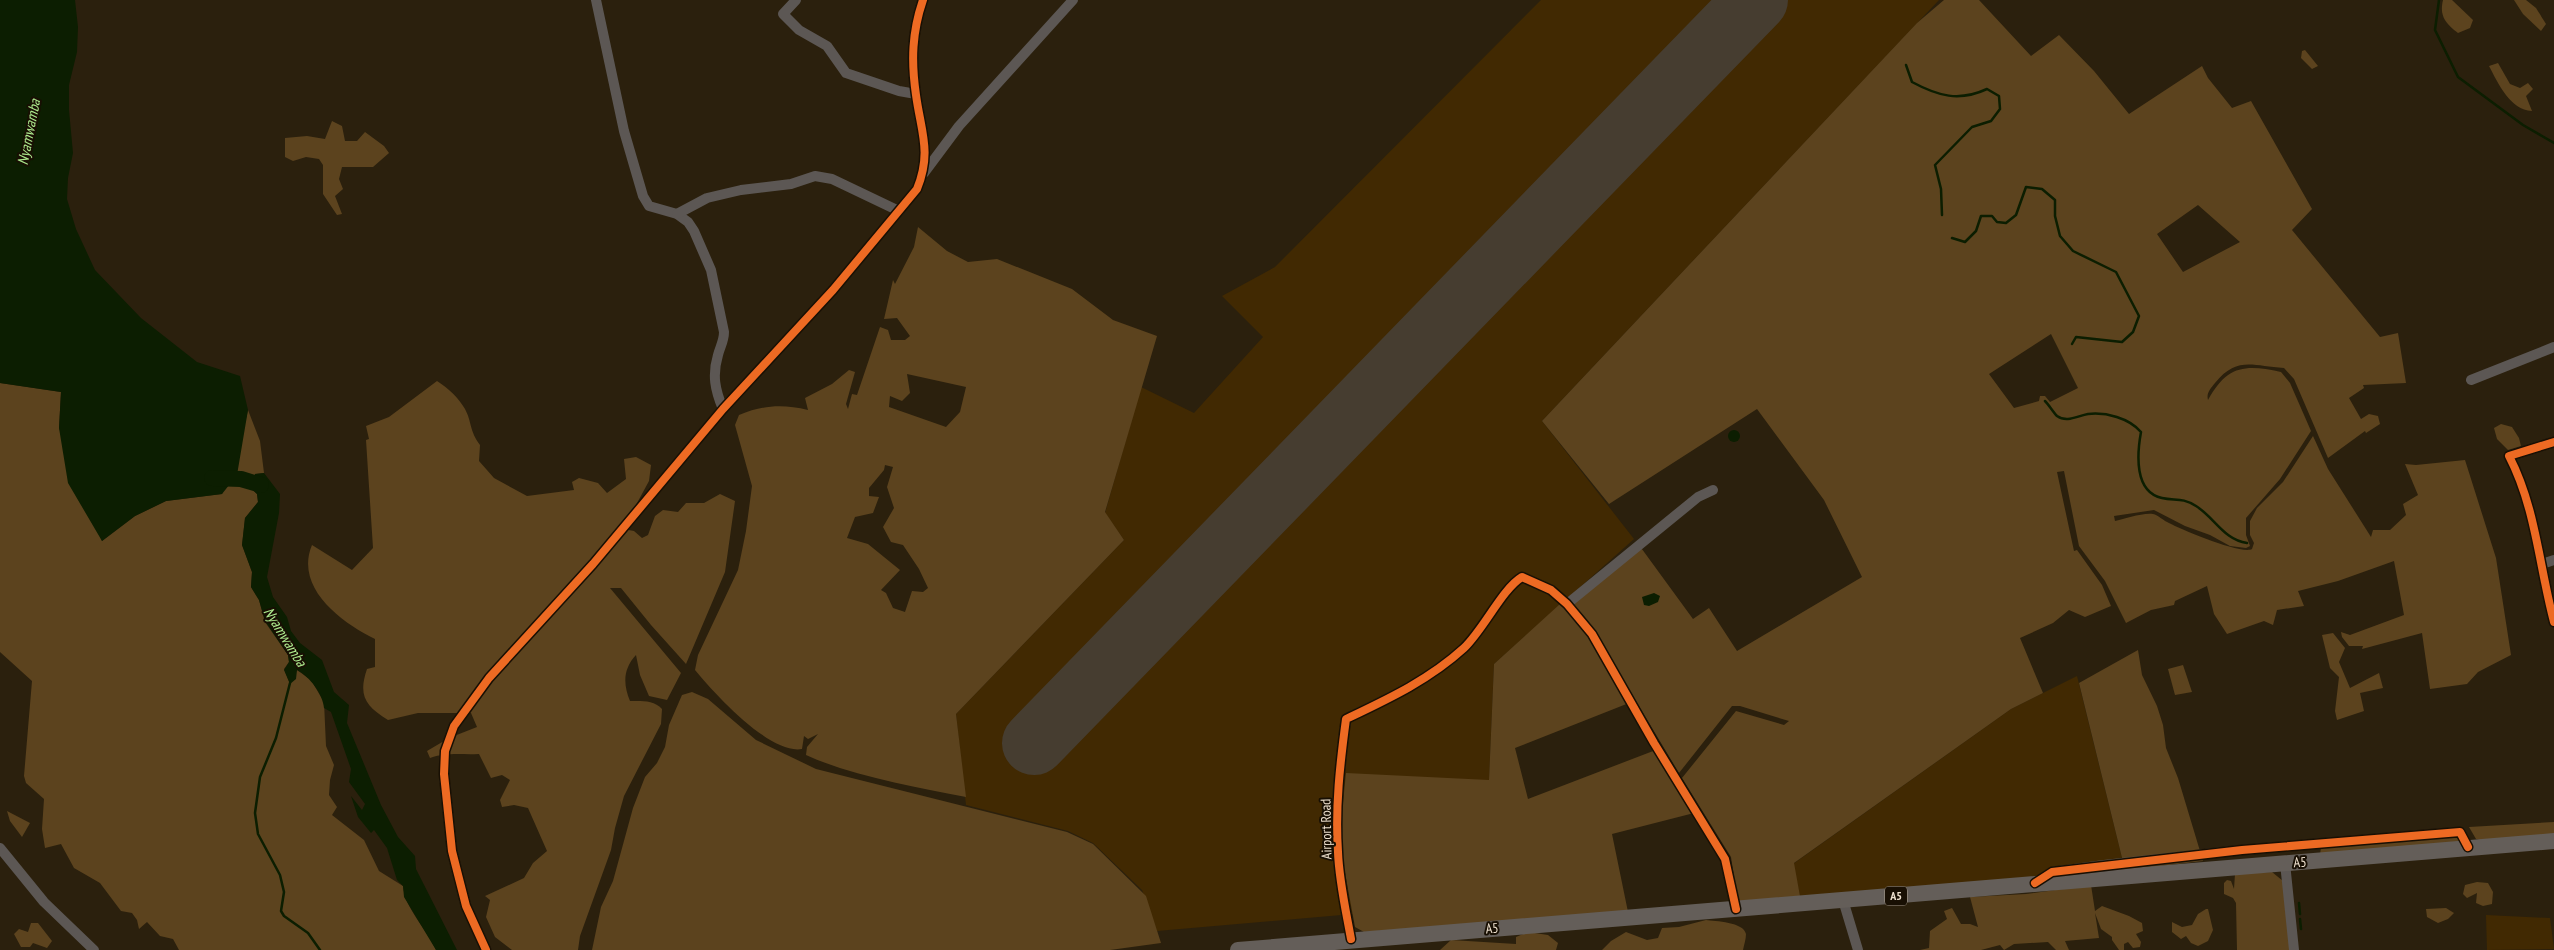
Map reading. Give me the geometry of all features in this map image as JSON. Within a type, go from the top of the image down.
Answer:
[{"type":"highway","name":"A5","points":[[1238,950],[1351,939],[1372,944],[1736,909],[2554,841]]},
{"type":"street","points":[[596,0],[624,131],[643,196],[650,206],[677,214],[688,222],[694,230],[711,270],[724,337],[716,360],[714,378],[723,409]]},
{"type":"street","points":[[796,0],[783,14],[799,30],[826,46],[846,73],[899,91],[916,94]]},
{"type":"street","points":[[486,950],[466,906],[452,851],[444,774],[445,751],[452,732],[489,678],[593,564],[723,409],[820,304],[917,189],[923,174],[926,151],[916,94],[914,33],[923,0]]},
{"type":"street","points":[[923,174],[959,126],[1073,0]]},
{"type":"street","points":[[677,214],[708,198],[741,190],[791,184],[815,176],[832,179],[899,211]]},
{"type":"street","points":[[2471,380],[2554,348]]},
{"type":"street","points":[[2554,442],[2509,456],[2524,490],[2554,622]]},
{"type":"street","points":[[1713,490],[1698,497],[1567,604],[1592,634],[1654,743],[1725,859],[1736,909]]},
{"type":"street","points":[[2542,564],[2554,560]]},
{"type":"street","name":"Airport Road","points":[[1351,939],[1338,854],[1337,820],[1339,774],[1346,719],[1406,691],[1464,647],[1495,610],[1512,583],[1522,577],[1551,590],[1567,604]]},
{"type":"street","points":[[2035,883],[2052,872],[2242,850],[2460,832],[2468,847]]},
{"type":"street","points":[[0,848],[44,902],[94,950]]},
{"type":"street","points":[[2285,863],[2294,950]]},
{"type":"street","points":[[1843,900],[1858,950]]},
{"type":"shaded area","points":[[1541,0],[1939,0],[1542,421],[1634,539],[1494,664],[1489,780],[1341,851],[1353,914],[1157,931],[1142,890],[1093,843],[1068,831],[966,805],[956,714],[1124,540],[1105,513],[1141,387],[1194,413],[1263,337],[1222,296],[1275,267]]},
{"type":"shaded area","points":[[1944,0],[1979,0],[2031,56],[2059,35],[2094,71],[2129,114],[2202,66],[2208,78],[2232,108],[2251,101],[2312,209],[2292,230],[2380,337],[2398,333],[2406,383],[2363,385],[2364,388],[2349,398],[2361,419],[2369,414],[2378,416],[2380,424],[2366,433],[2365,431],[2328,458],[2294,379],[2284,368],[2254,365],[2238,366],[2223,375],[2210,389],[2208,400],[2222,380],[2238,370],[2257,368],[2281,372],[2290,383],[2311,431],[2280,479],[2246,518],[2246,535],[2250,546],[2246,548],[2230,546],[2154,510],[2114,516],[2115,521],[2153,514],[2212,541],[2225,545],[2246,550],[2252,549],[2254,543],[2250,535],[2250,521],[2257,508],[2283,482],[2313,436],[2328,469],[2371,537],[2373,530],[2390,530],[2406,515],[2403,504],[2418,495],[2405,464],[2416,465],[2465,460],[2496,558],[2511,655],[2478,672],[2467,684],[2430,689],[2422,633],[2362,649],[2363,646],[2349,646],[2342,637],[2341,632],[2350,635],[2404,615],[2394,561],[2338,581],[2298,591],[2304,606],[2277,610],[2273,625],[2264,621],[2227,634],[2214,614],[2207,586],[2175,601],[2174,605],[2151,610],[2126,623],[2105,581],[2079,546],[2064,471],[2057,472],[2074,551],[2077,550],[2102,585],[2111,606],[2085,617],[2069,610],[2053,623],[2020,638],[2043,693],[2011,709],[1794,863],[1800,896],[1738,902],[1731,857],[1682,778],[1736,711],[1784,725],[1789,721],[1740,706],[1732,706],[1679,773],[1588,621],[1571,601],[1639,545],[1693,619],[1709,608],[1737,651],[1862,577],[1824,500],[1757,409],[1609,504],[1542,421],[1917,23]],"holes":[[[2198,205],[2240,242],[2183,272],[2157,234]],[[2051,334],[2078,388],[2050,402],[2045,396],[2040,396],[2039,401],[2014,408],[1989,374]]]},
{"type":"shaded area","points":[[2443,0],[2452,0],[2473,20],[2470,28],[2458,33],[2450,26],[2444,19],[2442,11]]},
{"type":"shaded area","points":[[2514,0],[2526,0],[2536,8],[2546,24],[2541,31],[2523,14]]},
{"type":"shaded area","points":[[2305,50],[2318,66],[2312,69],[2301,58],[2302,51]]},
{"type":"shaded area","points":[[2498,63],[2510,84],[2520,88],[2528,83],[2533,89],[2526,96],[2532,111],[2517,106],[2511,101],[2496,80],[2489,66]]},
{"type":"shaded area","points":[[332,121],[342,126],[345,141],[357,141],[365,132],[384,146],[389,153],[373,167],[342,167],[339,179],[343,189],[335,196],[342,214],[337,215],[323,194],[323,165],[319,159],[306,157],[293,161],[285,157],[285,138],[307,136],[325,139]]},
{"type":"shaded area","points":[[918,227],[947,251],[968,262],[997,259],[1072,289],[1113,320],[1157,336],[1105,512],[1124,540],[956,714],[966,797],[864,775],[806,755],[807,747],[818,734],[808,739],[804,736],[802,749],[789,748],[774,742],[759,733],[729,707],[695,670],[698,655],[738,570],[746,531],[752,486],[735,425],[739,415],[773,406],[808,410],[805,398],[832,384],[849,370],[855,372],[846,404],[848,409],[852,394],[857,395],[880,327],[888,330],[891,340],[905,340],[910,336],[897,318],[884,319],[893,280],[895,284],[914,247]],"holes":[[[907,374],[966,387],[960,412],[946,427],[889,407],[890,396],[902,401],[910,393]],[[885,465],[893,467],[887,487],[894,508],[883,527],[891,542],[903,545],[919,569],[928,588],[923,592],[912,591],[905,612],[893,608],[886,593],[881,590],[900,570],[868,544],[847,538],[855,517],[873,513],[879,497],[869,496],[869,488],[884,470]]]},
{"type":"shaded area","points":[[437,381],[453,393],[465,409],[474,435],[480,445],[479,461],[494,478],[527,496],[574,490],[572,482],[579,478],[598,483],[607,493],[626,479],[624,459],[636,457],[651,465],[649,481],[623,529],[634,531],[642,538],[648,535],[655,516],[663,510],[678,512],[686,503],[704,503],[720,494],[735,501],[725,572],[686,664],[621,588],[610,588],[681,673],[667,700],[649,696],[640,675],[636,655],[627,671],[625,683],[630,701],[648,702],[659,706],[662,709],[661,724],[624,796],[611,850],[580,936],[578,950],[512,950],[495,937],[486,917],[490,900],[485,896],[524,878],[533,863],[547,851],[528,808],[514,805],[502,807],[500,800],[510,780],[502,775],[491,778],[479,754],[449,754],[430,758],[427,751],[449,738],[477,727],[471,713],[418,713],[388,720],[369,705],[363,686],[367,669],[375,667],[375,639],[336,614],[315,589],[310,576],[308,561],[312,545],[352,570],[373,548],[366,440],[369,439],[366,426],[389,417]]},
{"type":"shaded area","points":[[0,383],[61,392],[59,428],[102,541],[135,516],[166,501],[222,494],[242,436],[248,410],[260,441],[264,473],[255,474],[254,480],[239,477],[257,494],[258,502],[245,518],[242,545],[252,572],[251,587],[259,600],[265,622],[288,655],[289,662],[284,669],[290,684],[297,670],[311,680],[324,702],[326,746],[334,765],[329,795],[337,807],[332,815],[364,840],[379,871],[403,886],[412,911],[436,950],[179,950],[173,939],[160,936],[147,922],[139,929],[137,920],[132,913],[121,911],[100,883],[74,868],[61,844],[45,848],[42,829],[44,799],[26,783],[24,776],[32,681],[0,652]]},
{"type":"shaded area","points":[[2501,424],[2512,427],[2519,438],[2521,446],[2508,450],[2497,439],[2494,428]]},
{"type":"shaded area","points":[[1560,604],[1584,629],[1629,703],[1515,748],[1528,799],[1661,748],[1698,812],[1612,834],[1628,912],[1364,932],[1355,927],[1341,851],[1346,773],[1489,780],[1494,664]]},
{"type":"shaded area","points":[[2333,633],[2345,648],[2339,662],[2350,688],[2379,673],[2383,688],[2360,693],[2364,711],[2337,720],[2335,711],[2339,677],[2330,668],[2322,635]]},
{"type":"shaded area","points":[[2138,650],[2142,675],[2157,706],[2163,725],[2166,748],[2178,778],[2203,861],[2125,870],[2079,683]]},
{"type":"shaded area","points":[[2183,665],[2192,692],[2175,695],[2168,669]]},
{"type":"shaded area","points":[[2077,676],[2125,870],[1800,896],[1793,864],[2011,709]]},
{"type":"shaded area","points":[[692,692],[708,699],[756,740],[816,769],[1067,832],[1093,844],[1146,896],[1161,943],[1110,950],[592,950],[601,907],[613,881],[633,808],[645,777],[657,763],[665,747],[669,725],[682,695]]},
{"type":"shaded area","points":[[7,811],[30,823],[22,837],[10,821]]},
{"type":"shaded area","points":[[2554,822],[2554,836],[2488,842],[2476,839],[2469,827]]},
{"type":"shaded area","points":[[2463,835],[2466,842],[2320,855],[2321,847]]},
{"type":"shaded area","points":[[2272,872],[2283,881],[2291,950],[2237,950],[2236,903],[2233,898],[2224,894],[2224,883],[2227,880],[2231,881],[2234,889],[2235,874]]},
{"type":"shaded area","points":[[2477,882],[2488,883],[2493,892],[2492,904],[2483,906],[2476,903],[2477,893],[2467,898],[2463,894],[2465,885]]},
{"type":"shaded area","points":[[2091,885],[2095,911],[2102,906],[2142,923],[2143,931],[2136,934],[2141,942],[2140,947],[2133,948],[2128,942],[2124,944],[2124,950],[2119,950],[2112,937],[2101,929],[2095,913],[2099,938],[2065,941],[2069,950],[2056,950],[2048,942],[2014,944],[2004,950],[2000,945],[1981,950],[1920,950],[1929,948],[1930,931],[1947,919],[1944,911],[1952,908],[1961,924],[1970,924],[1978,927],[1970,897],[2026,894]]},
{"type":"shaded area","points":[[2446,908],[2454,913],[2448,919],[2438,923],[2427,917],[2426,909]]},
{"type":"shaded area","points":[[2208,909],[2213,930],[2208,941],[2198,946],[2191,943],[2186,936],[2181,939],[2172,932],[2172,922],[2182,927],[2192,925],[2198,914]]},
{"type":"shaded area","points":[[2486,915],[2550,918],[2554,949],[2487,950]]},
{"type":"shaded area","points":[[1706,920],[1729,923],[1744,930],[1746,936],[1743,950],[1602,950],[1611,941],[1626,932],[1647,940],[1658,938],[1662,928],[1679,927]]},
{"type":"shaded area","points":[[31,923],[38,923],[52,941],[47,948],[33,943],[30,947],[21,947],[14,934],[19,929],[28,932]]},
{"type":"shaded area","points":[[1528,932],[1548,935],[1558,943],[1556,950],[1440,950],[1451,940],[1516,944],[1516,937]]},
{"type":"water","points":[[0,0],[75,0],[78,27],[77,52],[69,85],[73,153],[68,178],[67,199],[76,229],[95,270],[141,318],[197,362],[240,376],[248,410],[237,475],[222,494],[166,501],[135,516],[102,541],[68,483],[59,428],[61,392],[0,383]]},
{"type":"water","points":[[1732,430],[1736,430],[1740,436],[1736,442],[1732,442],[1728,438],[1728,434]]},
{"type":"water","points":[[264,473],[280,494],[279,513],[267,577],[273,597],[287,617],[291,631],[300,643],[322,660],[334,692],[349,705],[347,723],[381,805],[398,837],[415,856],[416,869],[457,950],[436,950],[404,897],[403,886],[397,880],[387,848],[374,830],[371,833],[358,817],[351,796],[362,810],[365,804],[349,782],[351,769],[331,712],[324,708],[315,686],[297,670],[296,679],[290,684],[284,670],[289,662],[288,655],[265,621],[259,600],[251,587],[252,572],[242,545],[245,518],[258,502],[257,494],[238,476],[254,480],[255,474]]},
{"type":"water","points":[[1654,593],[1660,596],[1658,602],[1649,606],[1644,605],[1642,597]]},
{"type":"waterway","points":[[2439,0],[2435,30],[2458,77],[2523,125],[2554,143]]},
{"type":"waterway","points":[[1906,65],[1912,82],[1931,91],[1949,96],[1958,96],[1977,93],[1987,89],[1999,96],[2000,109],[1991,121],[1972,127],[1935,165],[1941,189],[1942,215]]},
{"type":"waterway","points":[[1952,238],[1965,242],[1976,231],[1981,216],[1992,216],[1997,222],[2006,223],[2016,215],[2026,187],[2042,189],[2055,200],[2055,216],[2060,236],[2073,251],[2116,272],[2139,316],[2133,332],[2122,342],[2076,337],[2072,344]]},
{"type":"waterway","points":[[2045,401],[2057,416],[2061,418],[2068,419],[2088,414],[2102,414],[2117,417],[2136,427],[2141,432],[2139,461],[2142,480],[2146,488],[2162,498],[2183,500],[2191,503],[2203,511],[2232,538],[2247,543]]},
{"type":"waterway","name":"Nyamwamba","points":[[212,478],[241,479],[261,485]]},
{"type":"waterway","points":[[290,683],[276,738],[260,777],[255,813],[258,834],[280,875],[284,892],[281,911],[284,916],[308,933],[320,950]]},
{"type":"waterway","points":[[2299,903],[2300,914]]},
{"type":"waterway","points":[[2300,919],[2301,929]]},
{"type":"runway","points":[[1034,743],[1756,0]]},
{"type":"cycle path","points":[[486,950],[466,906],[452,851],[444,774],[445,751],[454,726],[489,678],[593,564],[723,409],[833,290],[917,189],[925,153],[914,82],[913,58],[915,35],[923,0]]},
{"type":"cycle path","points":[[2554,442],[2509,456],[2518,476],[2531,517],[2554,622]]},
{"type":"cycle path","points":[[1351,939],[1340,874],[1337,835],[1339,786],[1346,719],[1408,688],[1451,659],[1479,631],[1507,590],[1522,577],[1551,590],[1567,604],[1592,634],[1654,743],[1725,859],[1736,909]]},
{"type":"cycle path","points":[[2035,883],[2052,872],[2242,850],[2460,832],[2468,847]]}]
